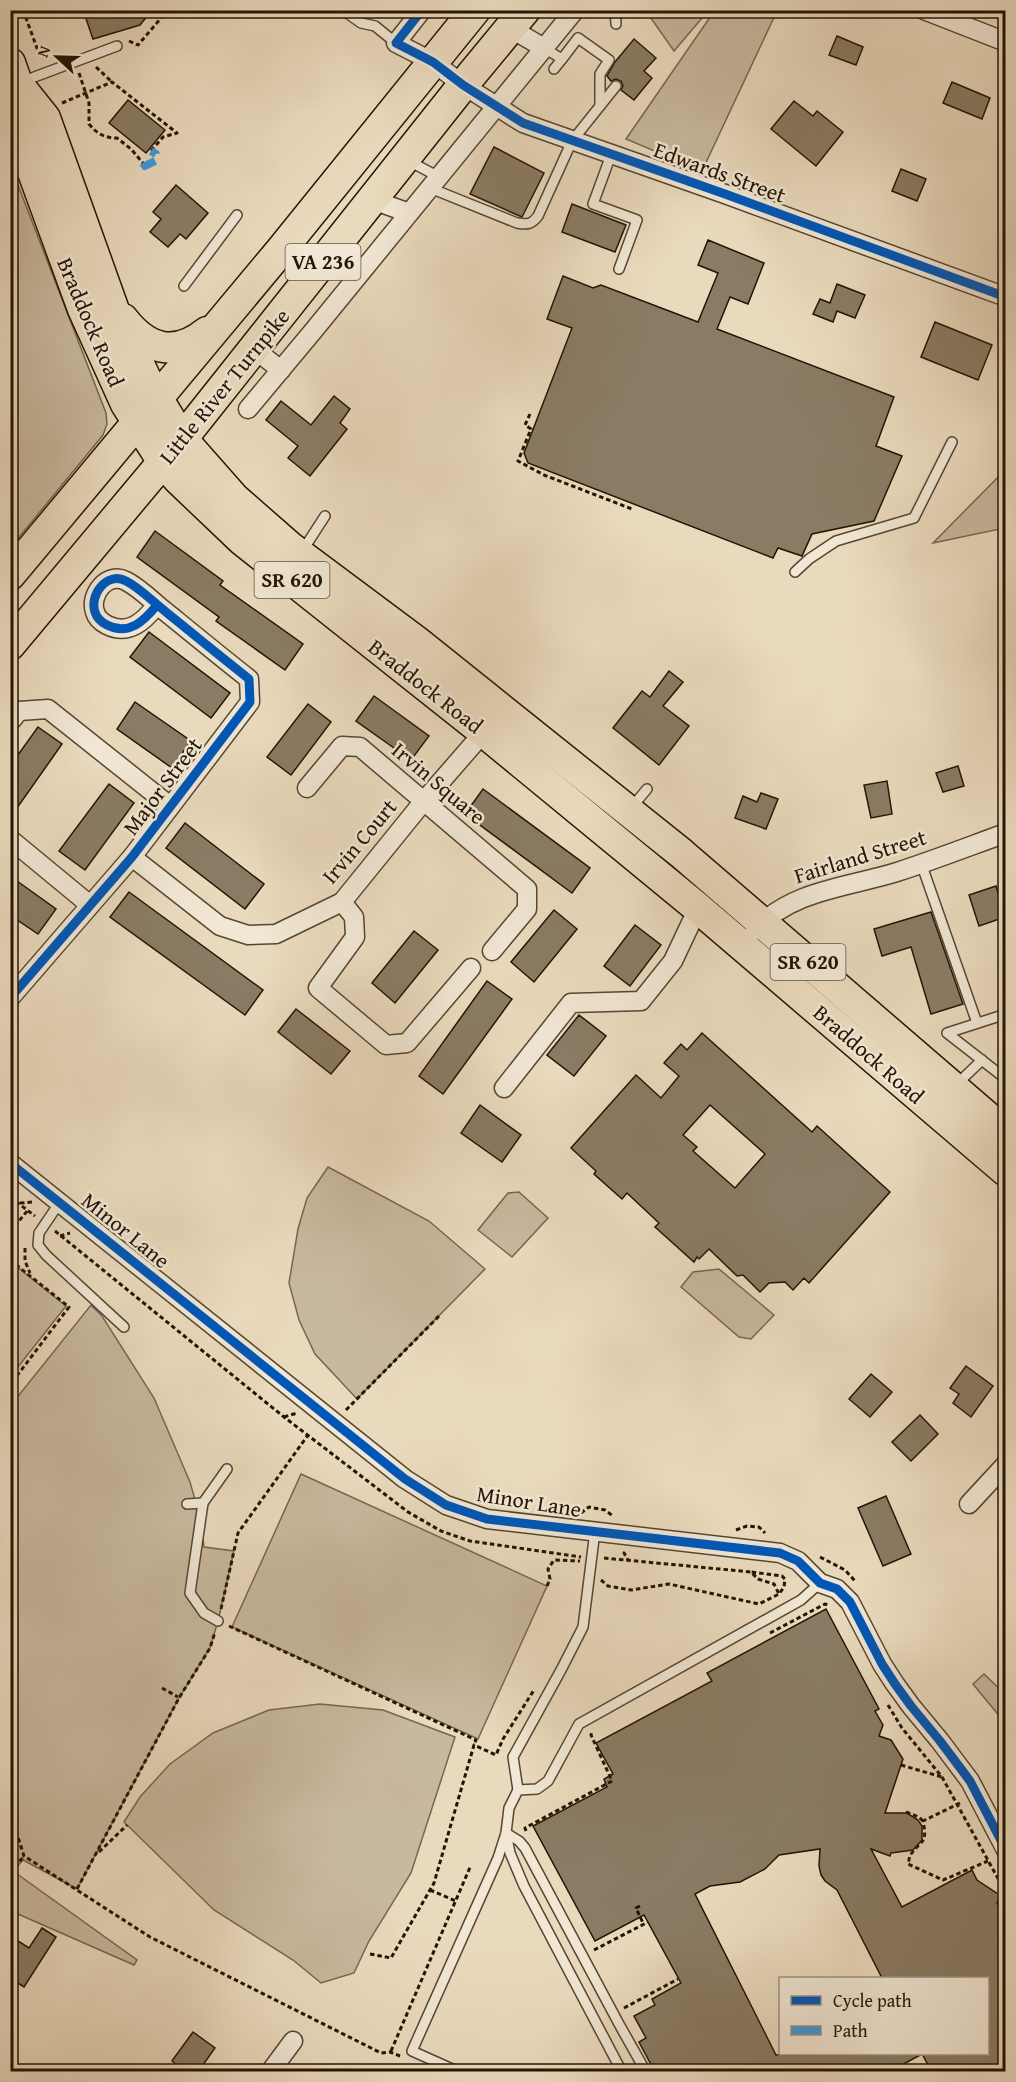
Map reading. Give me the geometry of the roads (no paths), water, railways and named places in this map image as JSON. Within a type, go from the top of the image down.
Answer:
[{"type":"main road","name":"Little River Turnpike","points":[[10,575],[475,10]]},
{"type":"main road","name":"Little River Turnpike","points":[[10,645],[182,440],[463,85],[518,19]]},
{"type":"main road","name":"Braddock Road","points":[[14,73],[45,118],[110,300],[133,353],[182,440],[234,498],[300,555],[416,642],[493,721],[698,908],[1005,1171]]},
{"type":"main road","name":"Braddock Road","points":[[14,73],[26,153],[83,309],[126,404],[163,462],[192,494],[242,540],[493,721],[638,800],[763,922],[1005,1133]]},
{"type":"main road","points":[[110,300],[133,332],[153,345],[166,348],[186,345],[201,337],[221,321]]},
{"type":"street","points":[[396,43],[422,10]]},
{"type":"street","points":[[248,409],[574,10]]},
{"type":"street","points":[[924,10],[1005,42]]},
{"type":"street","points":[[518,19],[544,48]]},
{"type":"street","name":"Edwards Street","points":[[396,43],[433,62],[463,85],[523,123],[1005,297]]},
{"type":"street","points":[[373,200],[409,213]]},
{"type":"street","points":[[254,349],[281,370]]},
{"type":"street","name":"Major Street","points":[[10,998],[132,857],[250,702],[249,679],[158,605]]},
{"type":"street","points":[[10,722],[19,711],[48,709],[170,806]]},
{"type":"street","name":"Irvin Court","points":[[132,857],[220,926],[248,935],[276,934],[342,902],[423,802],[493,721]]},
{"type":"street","name":"Irvin Square","points":[[308,788],[342,746],[360,747],[527,889],[527,909],[492,951]]},
{"type":"street","name":"Fairland Street","points":[[742,945],[763,922],[787,904],[803,897],[921,863],[1005,833]]},
{"type":"street","points":[[10,839],[90,905]]},
{"type":"street","points":[[342,902],[354,917],[355,937],[318,988],[386,1045],[407,1043],[471,968]]},
{"type":"street","points":[[504,1088],[571,1003],[641,1002],[672,961],[698,908]]},
{"type":"street","name":"Minor Lane","points":[[10,1163],[405,1479],[446,1505],[487,1519],[597,1521],[780,1553],[798,1561],[820,1583],[837,1589],[850,1602],[889,1674],[970,1781],[1005,1850]]},
{"type":"street","points":[[969,1504],[1005,1464]]},
{"type":"street","points":[[270,2072],[292,2042]]},
{"type":"lane","points":[[344,10],[362,22],[375,26],[396,43]]},
{"type":"lane","points":[[615,10],[616,24]]},
{"type":"lane","points":[[554,69],[578,38],[609,60],[600,74],[600,106]]},
{"type":"lane","points":[[595,50],[602,42]]},
{"type":"lane","points":[[14,73],[75,61],[117,46]]},
{"type":"lane","points":[[544,48],[562,59]]},
{"type":"lane","points":[[405,159],[434,183],[526,225],[532,223],[538,216],[573,141],[616,86]]},
{"type":"lane","points":[[612,155],[593,204],[637,220],[619,269]]},
{"type":"lane","points":[[183,286],[237,215]]},
{"type":"lane","points":[[795,572],[809,559],[836,541],[914,518],[952,442]]},
{"type":"lane","points":[[300,555],[325,516]]},
{"type":"lane","points":[[921,863],[977,1023]]},
{"type":"lane","points":[[1005,1014],[947,1033],[1005,1079]]},
{"type":"lane","points":[[953,1088],[982,1060]]},
{"type":"lane","points":[[60,1202],[39,1233],[38,1245],[124,1327]]},
{"type":"lane","points":[[218,1621],[204,1613],[190,1593],[203,1503],[227,1469]]},
{"type":"lane","points":[[187,1504],[203,1503]]},
{"type":"lane","points":[[459,2072],[412,2051],[498,1858],[506,1833],[510,1808],[518,1790],[513,1757],[583,1627],[597,1521]]},
{"type":"lane","points":[[518,1790],[537,1789],[548,1781],[579,1724],[801,1600],[820,1583]]},
{"type":"lane","points":[[506,1833],[510,1853],[524,1886],[622,2072]]},
{"type":"lane","points":[[506,1833],[525,1848],[646,2072]]}]
